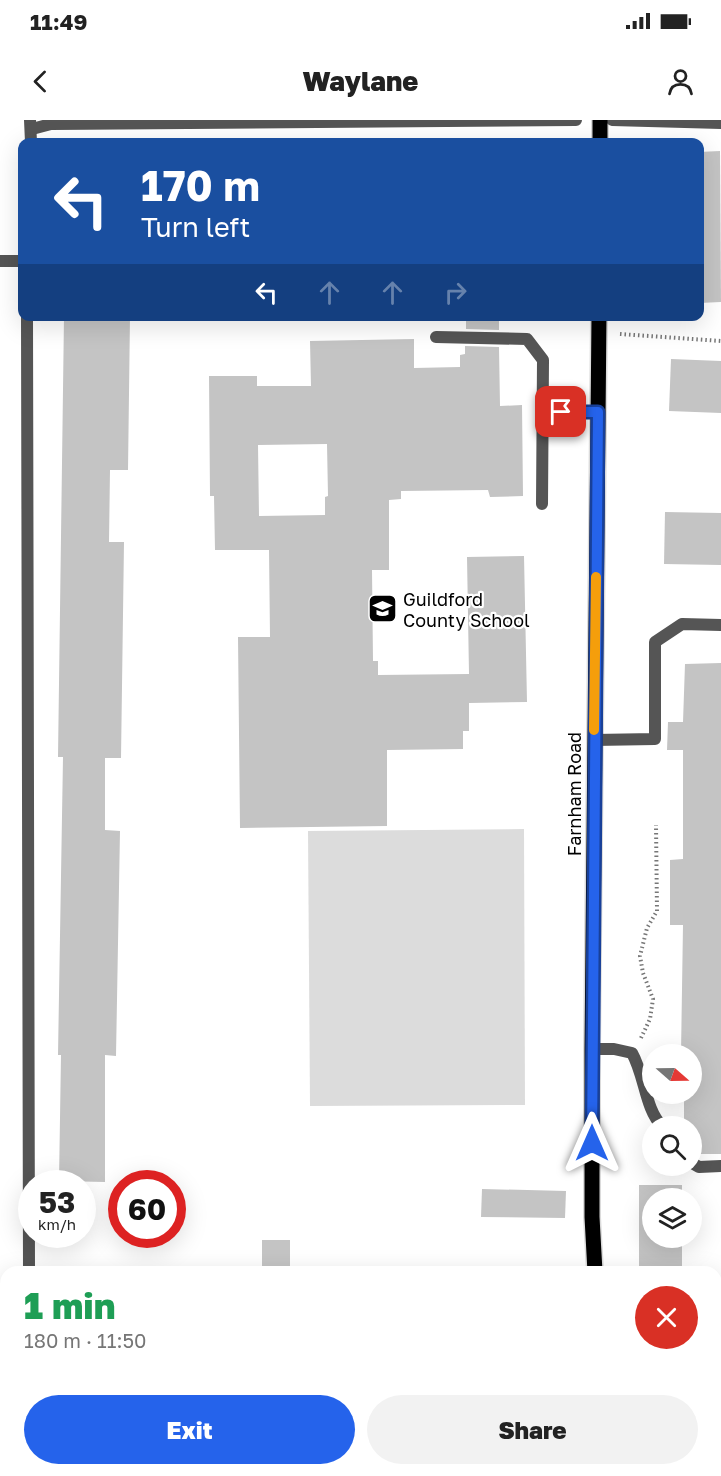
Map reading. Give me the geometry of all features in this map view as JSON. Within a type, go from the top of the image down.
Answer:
[{"type":"main road","points":[[600,120],[600,138]]},
{"type":"main road","name":"Farnham Road","points":[[595,1266],[592,1218],[592,1049],[599,321]]},
{"type":"street","points":[[31,124],[576,120]]},
{"type":"street","points":[[612,120],[721,123]]},
{"type":"street","points":[[0,261],[18,261]]},
{"type":"street","points":[[27,321],[29,1266]]},
{"type":"street","points":[[436,337],[526,339],[543,360],[542,504]]},
{"type":"street","points":[[543,412],[598,412]]},
{"type":"street","points":[[594,740],[655,739],[655,642],[682,624],[721,625]]},
{"type":"street","points":[[592,1049],[614,1049],[632,1053],[640,1068],[653,1116]]},
{"type":"street","points":[[702,1167],[721,1166]]},
{"type":"path","points":[[599,333],[721,341]]},
{"type":"path","points":[[632,1053],[650,1019],[653,999],[640,956],[646,928],[657,911],[656,825]]},
{"type":"shaded area","points":[[524,829],[525,1105],[310,1106],[308,831]]},
{"type":"building","points":[[720,151],[721,302],[704,303],[704,152]]},
{"type":"building","points":[[64,321],[130,321],[128,470],[110,470],[109,542],[124,542],[121,758],[105,758],[105,830],[120,831],[116,1056],[105,1055],[105,1182],[96,1182],[96,1170],[59,1170],[61,1055],[58,1055],[63,757],[58,757]]},
{"type":"building","points":[[466,321],[499,321],[499,330],[466,329]]},
{"type":"building","points":[[414,339],[414,368],[460,367],[460,355],[465,354],[465,346],[499,347],[500,406],[522,405],[523,496],[490,497],[488,490],[401,491],[401,499],[389,500],[389,570],[372,570],[373,661],[378,661],[378,675],[469,674],[467,557],[524,556],[527,702],[469,703],[469,731],[463,731],[463,749],[387,750],[387,826],[240,828],[238,637],[270,637],[269,550],[215,550],[214,496],[210,496],[209,376],[257,376],[257,386],[311,386],[310,341]],"holes":[[[327,444],[328,496],[325,497],[325,515],[259,516],[258,445]]]},
{"type":"building","points":[[671,359],[721,361],[721,413],[669,411]]},
{"type":"building","points":[[665,512],[721,513],[721,565],[664,564]]},
{"type":"building","points":[[721,663],[721,1154],[702,1154],[702,1116],[684,1116],[684,1104],[702,1104],[702,1044],[681,1044],[683,925],[670,925],[670,860],[683,859],[683,750],[667,750],[668,722],[683,722],[685,664]]},
{"type":"building","points":[[639,1185],[682,1185],[682,1188],[642,1188],[642,1248],[682,1248],[682,1266],[639,1266]]},
{"type":"building","points":[[482,1189],[566,1191],[565,1218],[481,1217]]},
{"type":"building","points":[[262,1240],[290,1240],[290,1266],[262,1266]]},
{"type":"slow traffic","points":[[594,730],[596,577]]},
{"type":"place","name":"Guildford County School","points":[[382,609]]},
{"type":"route","points":[[561,412],[598,412],[592,1143]]}]
